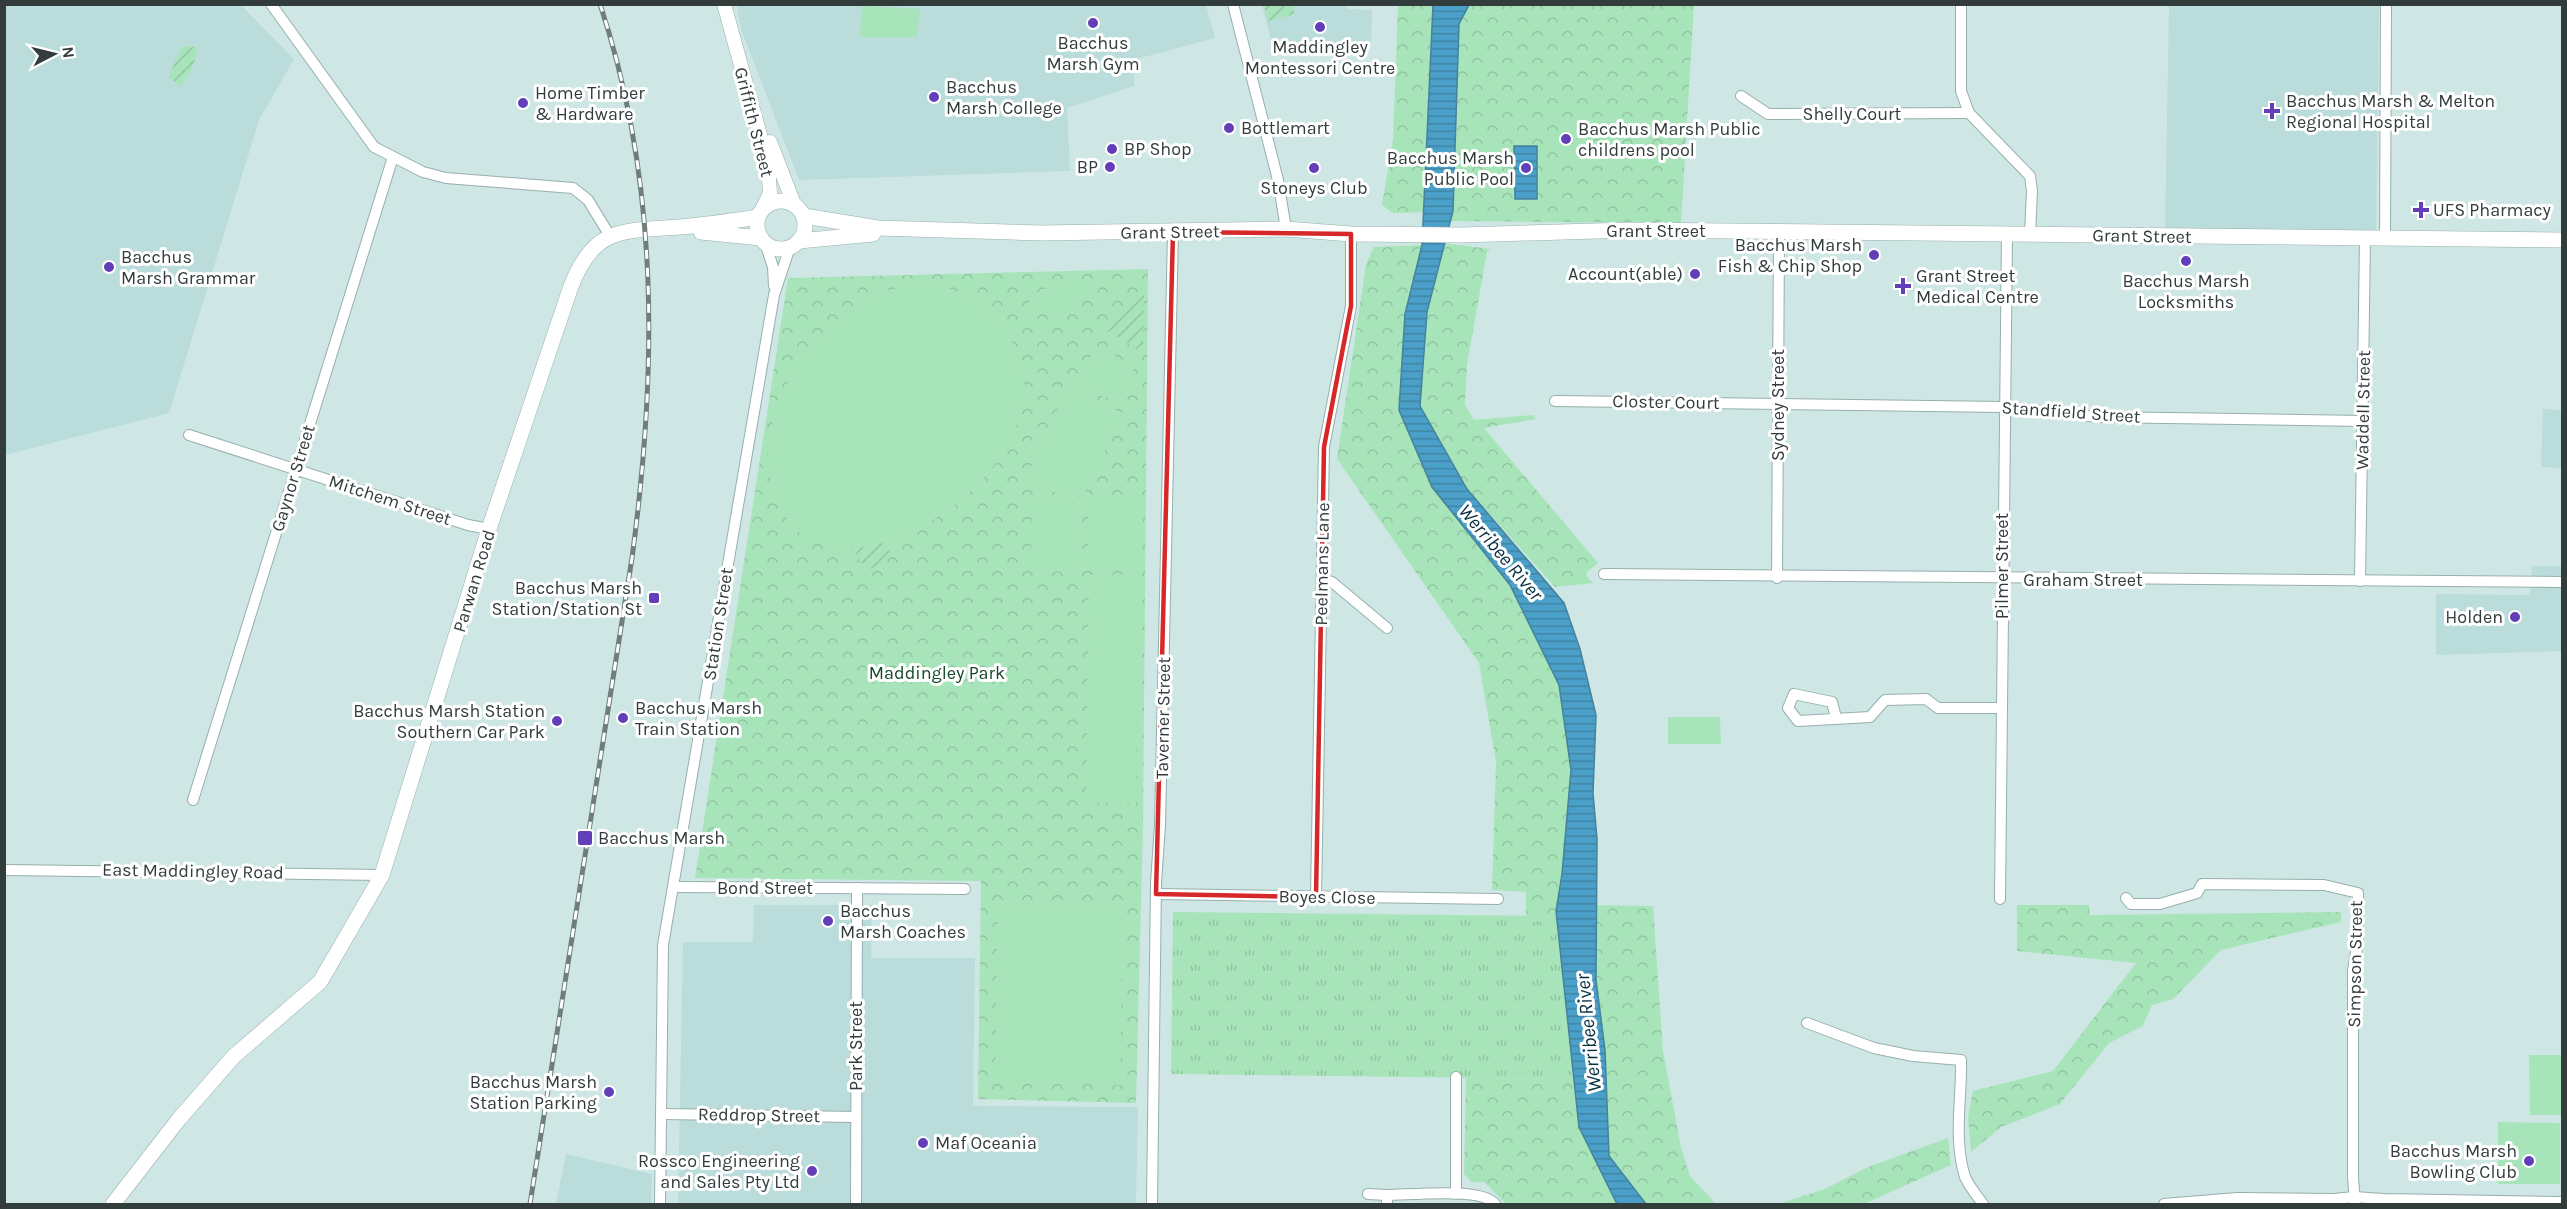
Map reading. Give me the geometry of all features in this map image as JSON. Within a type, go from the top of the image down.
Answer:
[{"type":"main road","points":[[778,200],[794,204],[804,216],[804,232],[794,244],[777,249],[763,240],[666,228],[760,213],[778,200]]},
{"type":"main road","points":[[760,213],[757,225],[763,240]]},
{"type":"main road","name":"Grant Street","points":[[804,216],[860,226],[930,231],[1173,232],[1286,229],[1352,234],[1461,235],[1629,230],[2562,240]]},
{"type":"main road","name":"Parwan Road","points":[[113,1204],[179,1119],[234,1056],[321,982],[382,875],[489,530],[574,278],[589,254],[610,236],[628,230],[666,228]]},
{"type":"main road","name":"Grant Street","points":[[794,244],[930,231]]},
{"type":"street","points":[[271,4],[374,147],[423,172],[446,177],[573,189],[588,200],[610,236]]},
{"type":"street","name":"Griffith Street","points":[[724,4],[768,164],[770,193],[760,213]]},
{"type":"street","points":[[1233,4],[1275,169],[1286,229]]},
{"type":"street","points":[[1960,4],[1960,91],[1969,113],[2030,176],[2032,191],[2030,234]]},
{"type":"street","points":[[2385,239],[2386,4]]},
{"type":"street","name":"Griffith Street","points":[[732,33],[794,204]]},
{"type":"street","name":"Shelly Court","points":[[1741,96],[1768,114],[1969,113]]},
{"type":"street","name":"Gaynor Street","points":[[193,800],[393,157]]},
{"type":"street","name":"Sydney Street","points":[[1777,578],[1779,231]]},
{"type":"street","name":"Taverner Street","points":[[1152,1204],[1156,894],[1173,232]]},
{"type":"street","name":"Peelmans Lane","points":[[1316,897],[1324,447],[1352,306],[1352,234]]},
{"type":"street","name":"Pilmer Street","points":[[2000,899],[2007,234]]},
{"type":"street","name":"Waddell Street","points":[[2360,581],[2365,239]]},
{"type":"street","name":"Station Street","points":[[660,1204],[663,945],[774,295],[773,267],[763,240]]},
{"type":"street","name":"Station Street","points":[[774,295],[794,244]]},
{"type":"street","name":"Closter Court","points":[[1555,401],[1778,405]]},
{"type":"street","name":"Standfield Street","points":[[1778,405],[2004,407],[2098,417],[2364,421]]},
{"type":"street","name":"Mitchem Street","points":[[189,435],[489,530]]},
{"type":"street","name":"Graham Street","points":[[1604,574],[2002,580],[2562,582]]},
{"type":"street","points":[[1322,579],[1332,582],[1387,628]]},
{"type":"street","points":[[1836,718],[1870,717],[1885,700],[1926,699],[1938,708],[2001,708]]},
{"type":"street","name":"East Maddingley Road","points":[[4,870],[382,875]]},
{"type":"street","name":"Simpson Street","points":[[2126,898],[2131,904],[2160,904],[2197,893],[2202,884],[2222,882],[2324,885],[2358,893],[2358,942],[2353,970],[2355,1201]]},
{"type":"street","name":"Bond Street","points":[[674,887],[964,889]]},
{"type":"street","name":"Park Street","points":[[856,1204],[857,888]]},
{"type":"street","name":"Boyes Close","points":[[1156,894],[1498,899]]},
{"type":"street","points":[[1807,1023],[1874,1048],[1913,1056],[1961,1060],[1958,1124],[1961,1156],[1966,1179],[1983,1204]]},
{"type":"street","points":[[1456,1077],[1456,1194]]},
{"type":"street","name":"Reddrop Street","points":[[662,1114],[855,1117]]},
{"type":"street","points":[[1368,1194],[1387,1200],[1456,1194],[1478,1195],[1492,1200],[1495,1204]]},
{"type":"street","points":[[2164,1204],[2237,1198],[2562,1202]]},
{"type":"highlighted area","points":[[1173,232],[1351,234],[1351,306],[1324,447],[1316,897],[1156,894]]},
{"type":"shaded area","name":"Maddingley Montessori Centre","points":[[1346,4],[1347,9],[1372,10],[1371,45],[1272,44],[1262,5]]},
{"type":"shaded area","name":"Bacchus Marsh Grammar","points":[[5,5],[241,5],[294,59],[259,120],[169,413],[5,455]]},
{"type":"shaded area","name":"Bacchus Marsh College","points":[[737,5],[1206,5],[1215,38],[1133,60],[1134,86],[1067,108],[1070,171],[799,180],[741,29]]},
{"type":"shaded area","name":"Bacchus Marsh & Melton Regional Hospital","points":[[2169,5],[2379,5],[2376,233],[2165,230]]},
{"type":"shaded area","points":[[2543,409],[2562,410],[2562,468],[2541,467]]},
{"type":"shaded area","points":[[2532,566],[2562,566],[2562,651],[2436,655],[2436,594],[2530,595]]},
{"type":"shaded area","points":[[754,905],[872,905],[871,958],[975,958],[973,1106],[1138,1107],[1136,1204],[678,1204],[683,942],[753,942]]},
{"type":"shaded area","points":[[566,1154],[652,1174],[651,1204],[556,1204]]},
{"type":"green space","points":[[1264,5],[1292,5],[1295,14],[1268,21]]},
{"type":"green space","points":[[1398,5],[1433,5],[1424,212],[1393,213],[1382,205],[1393,140]]},
{"type":"green space","points":[[1469,5],[1694,5],[1681,223],[1450,221],[1459,24]]},
{"type":"green space","points":[[862,6],[920,9],[917,37],[860,37]]},
{"type":"green space","points":[[182,46],[197,47],[194,64],[181,87],[169,77]]},
{"type":"green space","points":[[1443,243],[1490,249],[1487,252],[1467,365],[1465,405],[1474,420],[1533,415],[1536,419],[1484,428],[1598,563],[1587,572],[1587,577],[1593,583],[1555,587],[1467,489],[1420,406],[1427,312]]},
{"type":"green space","points":[[1422,245],[1405,314],[1432,487],[1510,585],[1559,685],[1571,770],[1562,874],[1554,926],[1526,921],[1526,892],[1492,890],[1496,762],[1479,663],[1337,459],[1366,264],[1374,247]]},
{"type":"green space","name":"Maddingley Park","points":[[1148,269],[1143,824],[1136,1103],[978,1099],[981,881],[695,878],[788,278]]},
{"type":"green space","points":[[1057,279],[1061,283],[1068,279],[1071,284],[1041,308],[1037,304],[1032,308],[1028,303]]},
{"type":"green space","points":[[1076,282],[1083,292],[1053,316],[1046,307]]},
{"type":"green space","points":[[934,284],[955,290],[973,300],[990,313],[1004,329],[1023,374],[1018,421],[995,464],[958,502],[914,531],[868,547],[825,546],[792,525],[774,494],[768,460],[773,424],[785,389],[805,356],[830,327],[859,305],[889,290]]},
{"type":"green space","points":[[1137,292],[1144,295],[1143,353],[1105,329]]},
{"type":"green space","points":[[1100,349],[1135,366],[1132,373],[1138,376],[1126,400],[1120,397],[1117,403],[1082,387],[1086,380],[1081,378],[1092,354],[1097,356]]},
{"type":"green space","points":[[1068,387],[1123,413],[1080,504],[1081,571],[1031,572],[1032,502],[1079,504],[1026,478]]},
{"type":"green space","points":[[1088,502],[1143,502],[1143,567],[1088,567]]},
{"type":"green space","points":[[884,540],[892,556],[867,571],[856,553],[858,543]]},
{"type":"green space","points":[[1089,575],[1139,575],[1136,804],[1086,803]]},
{"type":"green space","points":[[1668,717],[1720,717],[1721,744],[1668,744]]},
{"type":"green space","points":[[998,905],[1123,907],[1120,1085],[995,1082]]},
{"type":"green space","points":[[1587,905],[1653,906],[1663,1051],[1681,1148],[1690,1176],[1716,1204],[1646,1204],[1609,1156]]},
{"type":"green space","points":[[2017,905],[2089,905],[2090,915],[2341,912],[2341,922],[2221,950],[2173,999],[2152,1005],[2143,1026],[2109,1043],[2060,1104],[2001,1127],[1971,1152],[1968,1117],[1973,1091],[2053,1071],[2136,963],[2017,951]]},
{"type":"green space","points":[[1173,912],[1557,916],[1574,1079],[1171,1074]]},
{"type":"green space","points":[[2529,1055],[2562,1055],[2562,1115],[2530,1115]]},
{"type":"green space","points":[[1466,1078],[1574,1079],[1579,1127],[1617,1204],[1506,1204],[1484,1182],[1472,1182],[1464,1174]]},
{"type":"green space","name":"Bacchus Marsh Bowling Club","points":[[2498,1122],[2560,1123],[2560,1184],[2498,1184]]},
{"type":"green space","points":[[1948,1138],[1951,1165],[1864,1204],[1778,1204],[1825,1189],[1868,1167]]},
{"type":"water","name":"Werribee River","points":[[1433,5],[1469,5],[1459,24],[1453,211],[1427,312],[1420,406],[1467,489],[1564,603],[1580,649],[1596,715],[1593,793],[1597,839],[1596,980],[1605,1050],[1609,1156],[1646,1204],[1617,1204],[1579,1127],[1556,911],[1562,874],[1571,770],[1559,685],[1510,585],[1432,487],[1399,410],[1405,314],[1422,245]]},
{"type":"water","points":[[1514,146],[1537,146],[1537,199],[1515,199]]},
{"type":"railway","points":[[530,1204],[632,558],[646,418],[649,349],[648,279],[643,210],[634,141],[620,72],[600,4]]},
{"type":"place","name":"Bacchus Marsh Gym","points":[[1093,23]]},
{"type":"place","name":"Maddingley Montessori Centre","points":[[1320,27]]},
{"type":"place","name":"Bacchus Marsh College","points":[[934,97]]},
{"type":"place","name":"Home Timber & Hardware","points":[[523,103]]},
{"type":"place","name":"Bacchus Marsh & Melton Regional Hospital","points":[[2272,111]]},
{"type":"place","name":"Bottlemart","points":[[1229,128]]},
{"type":"place","name":"Bacchus Marsh Public childrens pool","points":[[1566,139]]},
{"type":"place","name":"BP Shop","points":[[1112,149]]},
{"type":"place","name":"BP","points":[[1110,167]]},
{"type":"place","name":"Stoneys Club","points":[[1314,168]]},
{"type":"place","name":"Bacchus Marsh Public Pool","points":[[1526,168]]},
{"type":"place","name":"UFS Pharmacy","points":[[2421,210]]},
{"type":"place","name":"Bacchus Marsh Fish & Chip Shop","points":[[1874,255]]},
{"type":"place","name":"Bacchus Marsh Locksmiths","points":[[2186,261]]},
{"type":"place","name":"Bacchus Marsh Grammar","points":[[109,267]]},
{"type":"place","name":"Account(able)","points":[[1695,274]]},
{"type":"place","name":"Grant Street Medical Centre","points":[[1903,286]]},
{"type":"place","name":"Bacchus Marsh Station/Station St","points":[[654,598]]},
{"type":"place","name":"Holden","points":[[2515,617]]},
{"type":"place","name":"Bacchus Marsh Train Station","points":[[623,718]]},
{"type":"place","name":"Bacchus Marsh Station Southern Car Park","points":[[557,721]]},
{"type":"place","name":"Bacchus Marsh","points":[[585,838]]},
{"type":"place","name":"Bacchus Marsh Coaches","points":[[828,921]]},
{"type":"place","name":"Bacchus Marsh Station Parking","points":[[609,1092]]},
{"type":"place","name":"Maf Oceania","points":[[923,1143]]},
{"type":"place","name":"Bacchus Marsh Bowling Club","points":[[2529,1161]]},
{"type":"place","name":"Rossco Engineering and Sales Pty Ltd","points":[[812,1171]]}]
